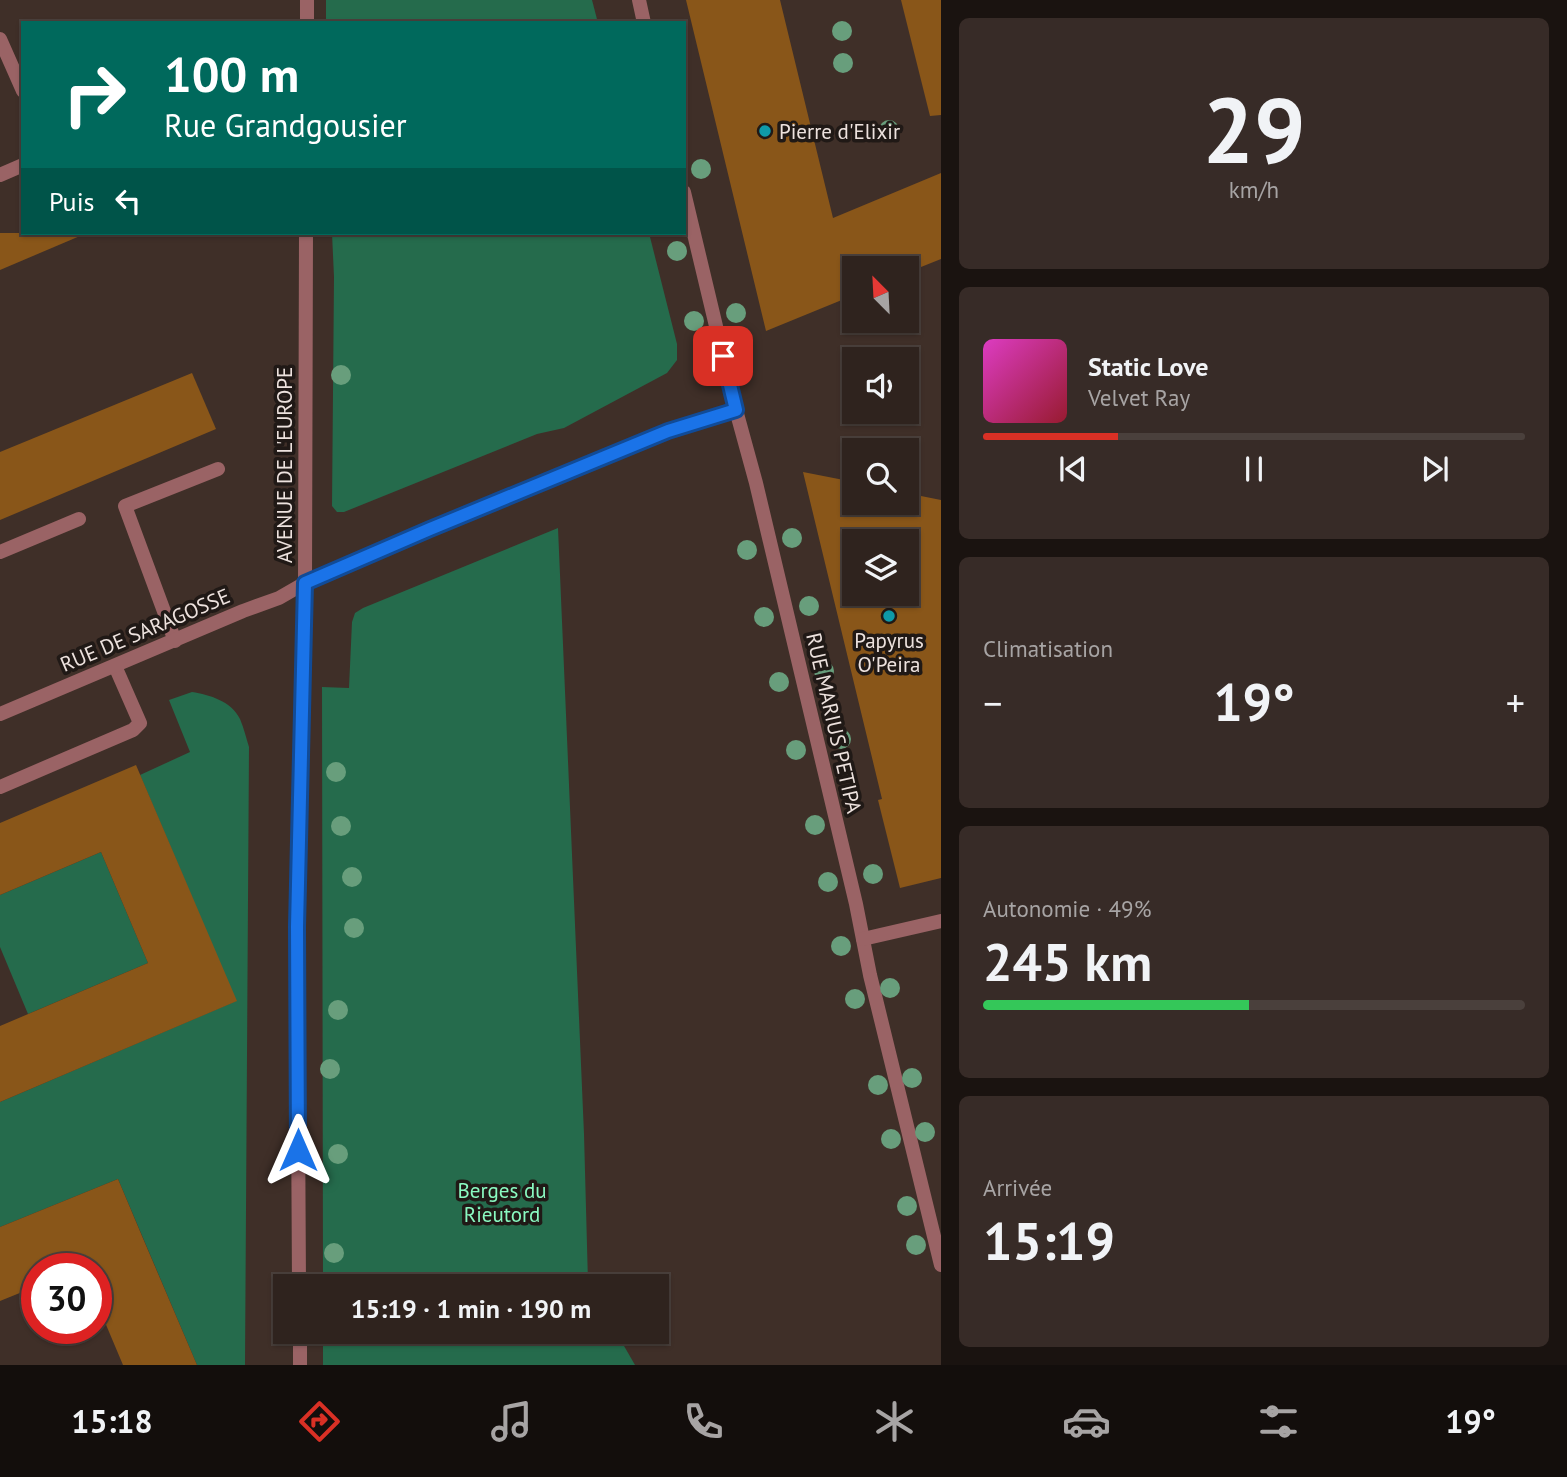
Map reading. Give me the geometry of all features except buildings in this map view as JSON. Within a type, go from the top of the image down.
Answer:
[{"type":"street","points":[[307,0],[307,21]]},
{"type":"street","points":[[639,0],[644,21]]},
{"type":"street","points":[[0,39],[21,86]]},
{"type":"street","points":[[0,175],[21,166]]},
{"type":"street","name":"RUE MARIUS PETIPA","points":[[686,200],[759,497],[940,1265]]},
{"type":"street","name":"AVENUE DE L'EUROPE","points":[[299,1274],[297,927],[305,583],[306,235]]},
{"type":"street","name":"RUE DE SARAGOSSE","points":[[0,714],[279,598],[305,583],[430,529],[668,431],[736,410]]},
{"type":"street","points":[[174,641],[125,506],[218,469]]},
{"type":"street","points":[[0,552],[79,519]]},
{"type":"street","points":[[0,787],[133,730],[140,723],[115,666]]},
{"type":"street","points":[[863,939],[940,921]]},
{"type":"street","points":[[300,1344],[300,1365]]},
{"type":"green space","points":[[326,0],[592,0],[597,21],[326,21]]},
{"type":"green space","points":[[332,235],[650,235],[677,344],[677,360],[667,373],[564,428],[537,434],[344,512],[337,512],[332,506]]},
{"type":"green space","name":"Berges du Rieutord","points":[[558,528],[588,1274],[323,1274],[322,687],[349,688],[352,622],[355,613]]},
{"type":"green space","points":[[192,692],[226,703],[240,719],[249,747],[245,1365],[197,1365],[118,1179],[0,1227],[0,1102],[236,1001],[140,775],[190,752],[169,700]]},
{"type":"green space","points":[[101,852],[148,963],[28,1014],[0,947],[0,895]]},
{"type":"green space","points":[[323,1344],[623,1344],[635,1365],[323,1365]]},
{"type":"place","name":"Pierre d'Elixir","points":[[765,131]]},
{"type":"place","name":"Papyrus O'Peira","points":[[889,616]]},
{"type":"route","points":[[298,1150],[297,927],[305,583],[668,431],[736,410],[723,356]]}]
